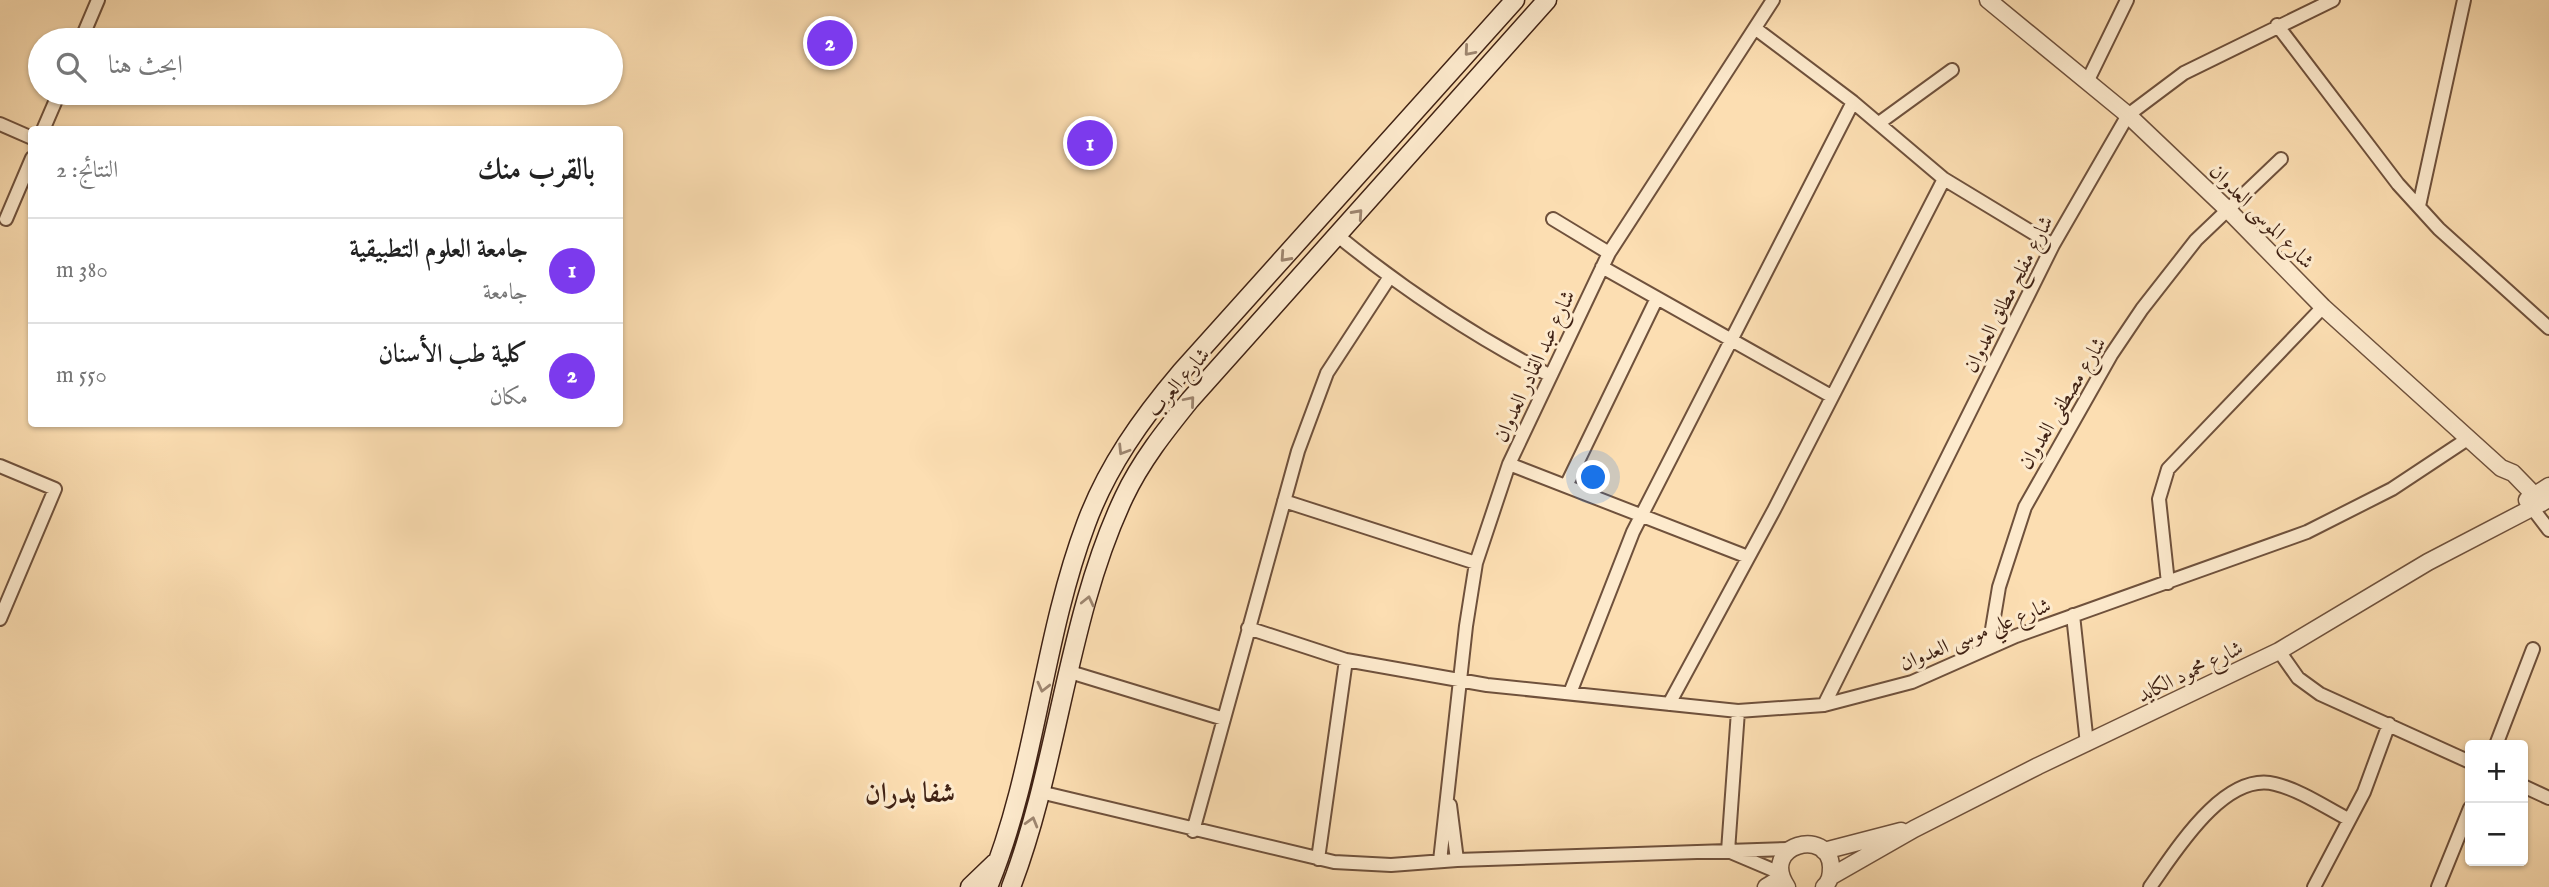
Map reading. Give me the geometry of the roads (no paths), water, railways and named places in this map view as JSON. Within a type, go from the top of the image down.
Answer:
[{"type":"main road","name":"شارع العرب","points":[[988,887],[1077,548],[1099,494],[1119,455],[1148,411],[1181,372],[1514,0]]},
{"type":"main road","name":"شارع العرب","points":[[1013,884],[1040,792],[1100,556],[1135,475],[1157,441],[1190,400],[1547,0]]},
{"type":"main road","points":[[970,887],[997,860]]},
{"type":"street","points":[[86,28],[98,0]]},
{"type":"street","name":"شارع عبد القادر العدوان","points":[[1440,861],[1459,681],[1476,563],[1509,464],[1549,374],[1609,253],[1773,0]]},
{"type":"street","name":"شارع الموسى العدوان","points":[[1988,0],[2088,80],[2127,115],[2228,210],[2323,307],[2501,468],[2512,472],[2537,501]]},
{"type":"street","points":[[2088,80],[2127,0]]},
{"type":"street","name":"شارع مفلح مطلق العدوان","points":[[1824,705],[2053,245],[2127,115],[2184,73],[2277,25],[2333,0]]},
{"type":"street","points":[[2419,206],[2464,0]]},
{"type":"street","points":[[2277,25],[2370,151],[2419,206],[2472,260],[2514,294],[2549,328]]},
{"type":"street","points":[[1756,29],[1853,102],[1944,178],[2053,245]]},
{"type":"street","points":[[1879,123],[1952,70]]},
{"type":"street","points":[[1570,693],[1623,553],[1853,102]]},
{"type":"street","points":[[46,126],[54,105]]},
{"type":"street","points":[[0,124],[28,136]]},
{"type":"street","name":"شارع مصطفى العدوان","points":[[1989,647],[2007,561],[2037,482],[2142,309],[2196,240],[2281,159]]},
{"type":"street","points":[[6,219],[28,167]]},
{"type":"street","points":[[1669,704],[1944,178]]},
{"type":"street","points":[[1553,219],[1609,253]]},
{"type":"street","points":[[1338,236],[1389,278],[1506,352],[1549,374]]},
{"type":"street","points":[[1602,267],[1831,396]]},
{"type":"street","points":[[1193,831],[1284,501],[1327,373],[1389,278]]},
{"type":"street","points":[[1566,486],[1657,298]]},
{"type":"street","points":[[2168,583],[2160,499],[2168,469],[2323,307]]},
{"type":"street","name":"شارع علي موسى العدوان","points":[[1248,628],[1346,660],[1459,681],[1738,711],[1824,705],[1912,682],[1989,647],[2073,615],[2307,532],[2392,489],[2469,438]]},
{"type":"street","points":[[1509,464],[1748,557]]},
{"type":"street","points":[[0,466],[55,489],[0,619]]},
{"type":"street","name":"شارع محمود الكايد","points":[[1827,884],[1914,829],[2279,651],[2476,535],[2489,523],[2537,501],[2549,486]]},
{"type":"street","points":[[1284,501],[1476,563]]},
{"type":"street","points":[[2537,501],[2549,530]]},
{"type":"street","points":[[2073,615],[2087,744]]},
{"type":"street","points":[[2498,740],[2533,649]]},
{"type":"street","points":[[2279,651],[2307,687],[2465,760]]},
{"type":"street","points":[[1318,859],[1346,660]]},
{"type":"street","points":[[1070,672],[1224,719]]},
{"type":"street","points":[[1728,851],[1738,711]]},
{"type":"street","points":[[2314,887],[2368,782],[2389,724]]},
{"type":"street","points":[[2150,887],[2188,833],[2234,791],[2249,783],[2275,784],[2348,818]]},
{"type":"street","points":[[2528,788],[2549,797]]},
{"type":"street","points":[[1040,792],[1318,859],[1391,865],[1457,860],[1789,849]]},
{"type":"street","name":"شارع عبد القادر العدوان","points":[[1448,794],[1457,860]]},
{"type":"street","points":[[2438,887],[2465,820]]},
{"type":"street","name":"شارع محمود الكايد","points":[[1789,849],[1801,844],[1813,844],[1824,851],[1914,829]]},
{"type":"street","points":[[1782,879],[1781,860],[1789,849]]},
{"type":"street","points":[[1728,851],[1782,879]]},
{"type":"street","points":[[1824,851],[1831,863],[1827,884]]},
{"type":"street","points":[[1766,887],[1782,879]]},
{"type":"place","name":"كلية طب الأسنان","points":[[830,43]]},
{"type":"place","name":"جامعة العلوم التطبيقية","points":[[1090,143]]},
{"type":"district","name":"شفا بدران","points":[[910,792]]}]
